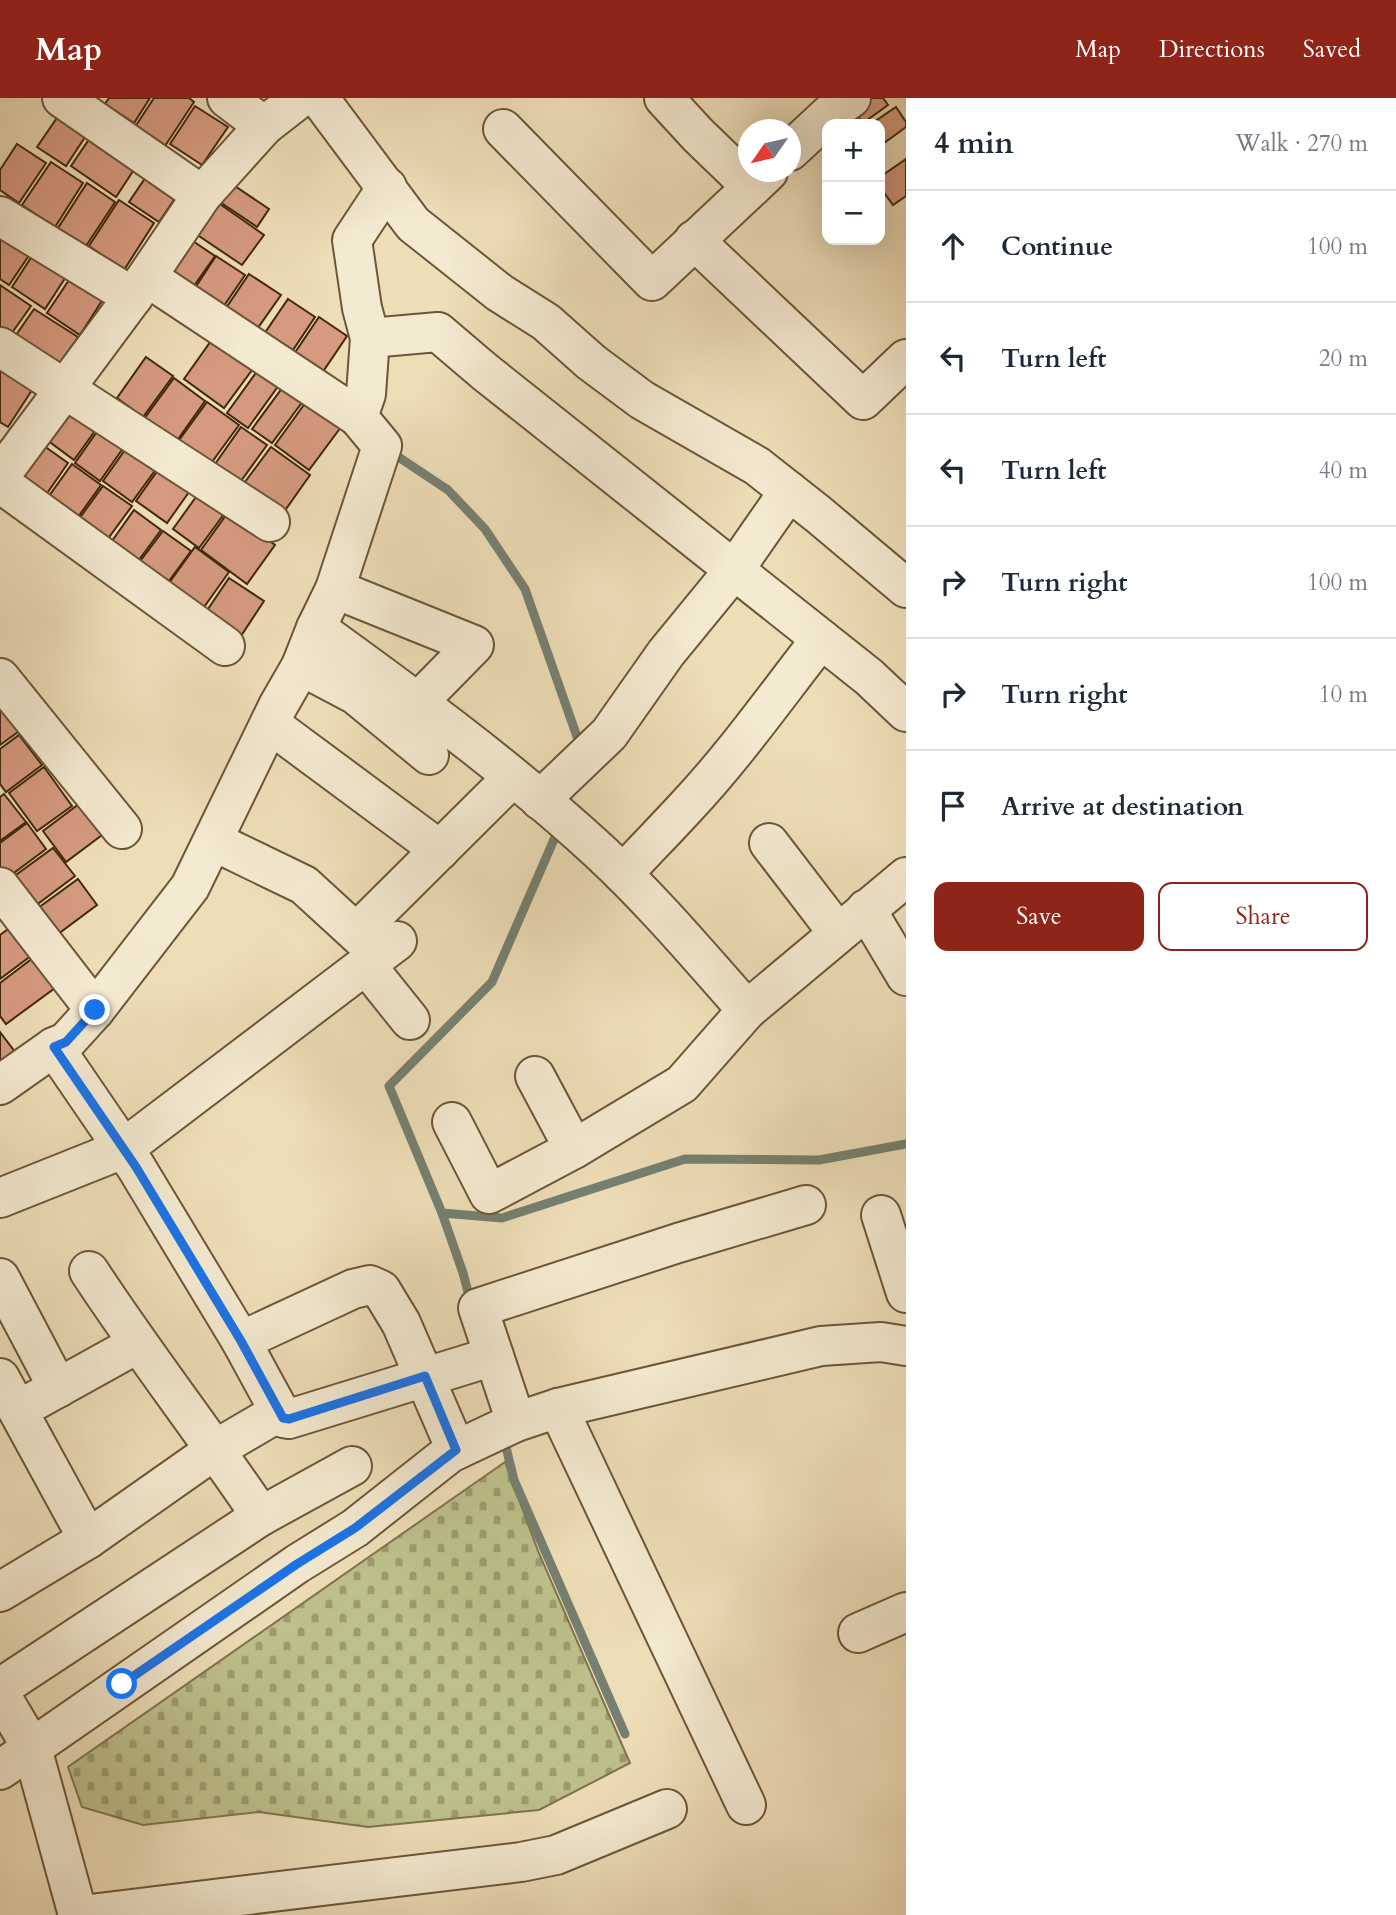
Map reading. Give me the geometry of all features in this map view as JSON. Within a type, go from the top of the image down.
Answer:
[{"type":"street","points":[[62,98],[202,195]]},
{"type":"street","points":[[227,98],[264,126]]},
{"type":"street","points":[[0,476],[140,287],[202,195],[264,126],[300,98]]},
{"type":"street","points":[[319,98],[412,224],[500,293],[546,322],[642,400],[757,466],[906,588]]},
{"type":"street","points":[[664,98],[698,135],[738,163]]},
{"type":"street","points":[[801,139],[836,102]]},
{"type":"street","points":[[503,129],[652,281],[757,182]]},
{"type":"street","points":[[358,417],[366,394],[370,338],[362,308],[352,240],[387,187]]},
{"type":"street","points":[[0,216],[140,287],[358,417],[382,446],[335,589],[301,666],[190,887],[95,1010],[66,1042],[54,1047],[0,1085]]},
{"type":"street","points":[[694,240],[863,400],[906,359]]},
{"type":"street","points":[[370,338],[438,332],[504,388],[869,677],[906,712]]},
{"type":"street","points":[[0,347],[270,522]]},
{"type":"street","points":[[0,483],[225,646]]},
{"type":"street","points":[[0,1198],[123,1149],[375,948],[440,850],[577,767],[609,734],[666,653],[734,570],[789,491]]},
{"type":"street","points":[[335,589],[474,645],[418,702]]},
{"type":"street","points":[[316,628],[418,702],[533,794],[611,862],[747,1010]]},
{"type":"street","points":[[611,862],[659,834],[687,807],[821,639]]},
{"type":"street","points":[[301,666],[356,695],[429,755]]},
{"type":"street","points":[[0,678],[122,829]]},
{"type":"street","points":[[270,724],[440,850]]},
{"type":"street","points":[[213,841],[304,885],[375,948],[410,1020]]},
{"type":"street","points":[[769,843],[906,976]]},
{"type":"street","points":[[452,1122],[489,1194],[574,1149],[682,1084],[747,1010],[906,877]]},
{"type":"street","points":[[0,887],[95,1010]]},
{"type":"street","points":[[54,1047],[123,1149],[241,1341],[283,1418],[289,1419],[494,1356]]},
{"type":"street","points":[[535,1076],[574,1149]]},
{"type":"street","points":[[494,1432],[494,1356],[478,1308],[806,1205]]},
{"type":"street","points":[[881,1215],[906,1293]]},
{"type":"street","points":[[89,1271],[136,1344],[216,1449],[261,1516]]},
{"type":"street","points":[[0,1278],[58,1388]]},
{"type":"street","points":[[241,1341],[354,1289],[370,1285],[381,1290],[401,1323],[425,1376],[494,1432]]},
{"type":"street","points":[[0,1770],[297,1564],[355,1528],[494,1432],[558,1408],[821,1346],[881,1342],[906,1346]]},
{"type":"street","points":[[88,1539],[9,1394],[58,1388],[136,1344]]},
{"type":"street","points":[[558,1408],[746,1805]]},
{"type":"street","points":[[0,1592],[88,1539],[216,1449],[279,1412]]},
{"type":"street","points":[[0,1689],[261,1516],[352,1466]]},
{"type":"street","points":[[858,1633],[906,1612]]},
{"type":"street","points":[[0,1695],[32,1748],[80,1915],[521,1862],[556,1855],[667,1809]]},
{"type":"green space","points":[[505,1462],[538,1551],[630,1763],[539,1810],[368,1827],[259,1812],[143,1825],[82,1807],[68,1767]]},
{"type":"building","points":[[109,98],[150,98],[134,123],[105,104]]},
{"type":"building","points":[[154,98],[189,98],[194,102],[165,146],[135,127]]},
{"type":"building","points":[[854,98],[883,98],[888,105],[869,119],[860,119],[848,102]]},
{"type":"building","points":[[195,106],[228,127],[202,165],[170,144]]},
{"type":"building","points":[[896,107],[906,122],[906,127],[885,142],[885,119],[878,119]]},
{"type":"building","points":[[59,115],[87,134],[66,166],[37,147]]},
{"type":"building","points":[[92,135],[137,165],[116,197],[71,166]]},
{"type":"building","points":[[17,144],[46,163],[19,203],[0,190],[0,170]]},
{"type":"building","points":[[906,159],[906,196],[893,205],[885,194],[885,174]]},
{"type":"building","points":[[51,162],[83,183],[55,227],[22,205]]},
{"type":"building","points":[[150,171],[180,191],[159,222],[129,202]]},
{"type":"building","points":[[223,178],[269,209],[257,227],[211,196]]},
{"type":"building","points":[[87,183],[115,202],[86,246],[58,228]]},
{"type":"building","points":[[119,200],[154,223],[124,270],[89,246]]},
{"type":"building","points":[[217,202],[264,235],[242,265],[196,234]]},
{"type":"building","points":[[0,225],[34,248],[9,285],[0,279]]},
{"type":"building","points":[[184,235],[215,256],[189,293],[159,272]]},
{"type":"building","points":[[36,250],[69,272],[45,309],[12,287]]},
{"type":"building","points":[[216,256],[245,275],[219,313],[191,294]]},
{"type":"building","points":[[73,274],[105,296],[80,335],[47,313]]},
{"type":"building","points":[[249,274],[281,295],[253,335],[222,314]]},
{"type":"building","points":[[0,285],[31,306],[9,337],[0,331]]},
{"type":"building","points":[[288,299],[315,317],[287,359],[260,340]]},
{"type":"building","points":[[34,309],[78,337],[58,367],[14,338]]},
{"type":"building","points":[[319,317],[347,336],[318,379],[290,360]]},
{"type":"building","points":[[211,341],[252,370],[224,408],[184,379]]},
{"type":"building","points":[[146,357],[173,376],[143,417],[117,398]]},
{"type":"building","points":[[0,364],[34,387],[8,427],[0,422]]},
{"type":"building","points":[[258,370],[279,385],[248,428],[227,413]]},
{"type":"building","points":[[174,378],[205,401],[176,442],[144,419]]},
{"type":"building","points":[[283,387],[303,401],[272,443],[252,429]]},
{"type":"building","points":[[71,398],[102,421],[74,460],[43,437]]},
{"type":"building","points":[[207,402],[239,425],[209,466],[177,443]]},
{"type":"building","points":[[306,402],[341,427],[309,470],[275,445]]},
{"type":"building","points":[[101,426],[126,444],[100,481],[75,463]]},
{"type":"building","points":[[241,427],[267,445],[238,485],[213,467]]},
{"type":"building","points":[[132,440],[162,461],[132,502],[103,481]]},
{"type":"building","points":[[37,441],[68,463],[41,502],[10,479]]},
{"type":"building","points":[[271,447],[310,475],[279,519],[239,490]]},
{"type":"building","points":[[163,463],[194,485],[167,523],[136,501]]},
{"type":"building","points":[[72,464],[101,485],[73,524],[44,503]]},
{"type":"building","points":[[103,486],[132,506],[104,544],[76,523]]},
{"type":"building","points":[[201,490],[227,510],[199,548],[173,529]]},
{"type":"building","points":[[134,510],[161,530],[133,568],[107,548]]},
{"type":"building","points":[[229,511],[275,545],[247,584],[201,550]]},
{"type":"building","points":[[163,531],[191,551],[163,589],[135,568]]},
{"type":"building","points":[[195,547],[229,572],[199,614],[164,590]]},
{"type":"building","points":[[229,578],[264,601],[239,639],[204,615]]},
{"type":"building","points":[[0,703],[22,729],[0,745]]},
{"type":"building","points":[[19,735],[42,765],[6,792],[0,784],[0,749]]},
{"type":"building","points":[[44,767],[72,806],[37,831],[9,793]]},
{"type":"building","points":[[4,794],[26,822],[0,841],[0,797]]},
{"type":"building","points":[[79,804],[102,835],[66,862],[43,831]]},
{"type":"building","points":[[27,823],[46,849],[7,878],[0,868],[0,843]]},
{"type":"building","points":[[53,848],[75,876],[31,909],[9,880]]},
{"type":"building","points":[[78,879],[97,905],[54,937],[34,911]]},
{"type":"building","points":[[11,927],[32,955],[0,979],[0,935]]},
{"type":"building","points":[[33,958],[55,988],[6,1024],[0,1016],[0,983]]},
{"type":"building","points":[[0,1032],[19,1057],[0,1071]]},
{"type":"waterway","points":[[394,454],[448,490],[485,529],[525,589],[581,748]]},
{"type":"waterway","points":[[559,828],[492,982],[389,1086],[442,1213],[502,1218],[685,1159],[819,1160],[906,1144]]},
{"type":"waterway","points":[[442,1213],[471,1303]]},
{"type":"waterway","points":[[504,1439],[514,1480],[625,1734]]},
{"type":"route","points":[[95,1010],[66,1042],[54,1047],[167,1217],[241,1341],[283,1418],[289,1419],[425,1376],[456,1450],[355,1528],[297,1564],[122,1684]]}]
